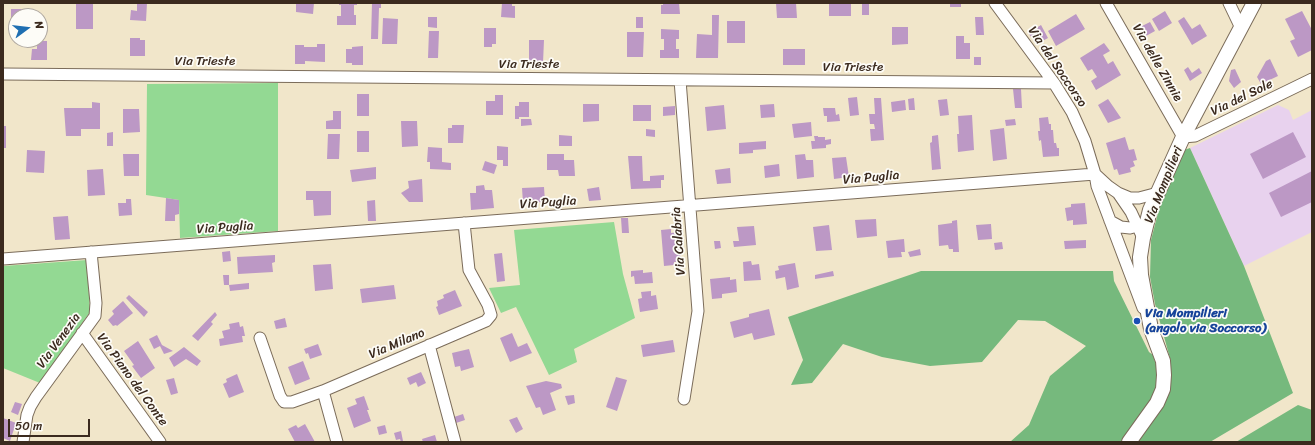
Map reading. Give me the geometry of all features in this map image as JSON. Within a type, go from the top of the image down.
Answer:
[{"type":"street","name":"Via del Soccorso","points":[[995,3],[1054,83],[1072,112],[1085,141],[1095,174],[1096,186],[1151,329]]},
{"type":"street","name":"Via delle Zinnie","points":[[1106,3],[1183,137]]},
{"type":"street","points":[[1229,3],[1241,28]]},
{"type":"street","name":"Via Mompilieri","points":[[1129,442],[1157,403],[1163,389],[1164,375],[1163,361],[1151,329],[1141,275],[1140,257],[1143,230],[1150,210],[1183,137],[1254,3]]},
{"type":"street","name":"Via Trieste","points":[[3,74],[1054,83]]},
{"type":"street","name":"Via del Sole","points":[[1183,137],[1195,136],[1312,79]]},
{"type":"street","name":"Via Calabria","points":[[680,80],[698,311],[684,399]]},
{"type":"street","points":[[1095,174],[1118,193],[1130,198],[1139,198],[1158,193]]},
{"type":"street","name":"Via Puglia","points":[[3,259],[1095,174]]},
{"type":"street","points":[[1118,193],[1143,230]]},
{"type":"street","points":[[1110,221],[1121,226],[1143,230]]},
{"type":"street","name":"Via Milano","points":[[260,338],[280,396],[284,402],[292,402],[323,391],[486,321],[491,315],[488,305],[469,270],[464,223]]},
{"type":"street","name":"Via Venezia","points":[[23,442],[27,415],[30,407],[95,316],[96,310],[91,252]]},
{"type":"street","name":"Via Piano del Conte","points":[[82,334],[160,442]]},
{"type":"street","points":[[430,345],[455,442]]},
{"type":"street","points":[[323,391],[337,442]]},
{"type":"shaded area","points":[[1278,105],[1289,110],[1293,120],[1312,110],[1312,232],[1244,266],[1190,148]]},
{"type":"green space","points":[[278,83],[278,231],[180,238],[179,200],[146,195],[147,84]]},
{"type":"green space","points":[[1190,148],[1244,266],[1293,393],[1210,442],[1137,442],[1167,397],[1171,381],[1171,362],[1155,304],[1150,277],[1151,240],[1159,209],[1169,182],[1184,150]]},
{"type":"green space","points":[[614,222],[623,274],[635,318],[574,349],[577,362],[549,375],[516,307],[501,313],[489,288],[520,285],[514,230]]},
{"type":"green space","points":[[87,260],[90,312],[40,383],[3,368],[3,266]]},
{"type":"green space","points":[[921,271],[1113,271],[1114,281],[1149,352],[1153,355],[1157,368],[1158,379],[1152,399],[1122,442],[1010,442],[1029,425],[1050,376],[1086,346],[1045,321],[1018,320],[982,362],[930,366],[882,357],[843,344],[812,383],[791,385],[803,360],[788,317]]},
{"type":"green space","points":[[1298,405],[1312,410],[1312,442],[1236,442]]},
{"type":"building","points":[[76,3],[93,3],[93,29],[76,29]]},
{"type":"building","points":[[137,3],[147,3],[146,21],[130,20],[131,10],[137,11]]},
{"type":"building","points":[[296,3],[314,3],[313,14],[296,12]]},
{"type":"building","points":[[339,3],[357,3],[357,5],[354,5],[356,25],[337,25],[337,16],[341,16],[341,5],[339,5]]},
{"type":"building","points":[[372,3],[381,3],[381,8],[379,8],[378,39],[371,39]]},
{"type":"building","points":[[502,3],[512,3],[512,6],[515,6],[515,18],[501,17]]},
{"type":"building","points":[[663,3],[679,3],[680,14],[661,14],[661,5],[663,5]]},
{"type":"building","points":[[776,3],[796,3],[797,18],[777,18]]},
{"type":"building","points":[[829,3],[851,3],[851,16],[829,16]]},
{"type":"building","points":[[862,3],[869,3],[869,15],[862,15]]},
{"type":"building","points":[[950,3],[961,3],[961,7],[950,7]]},
{"type":"building","points":[[1165,11],[1172,23],[1159,31],[1152,19]]},
{"type":"building","points":[[1302,11],[1312,30],[1312,50],[1298,57],[1290,41],[1295,39],[1285,19]]},
{"type":"building","points":[[1076,14],[1085,29],[1056,46],[1048,31]]},
{"type":"building","points":[[712,15],[719,15],[718,58],[696,58],[697,34],[712,35]]},
{"type":"building","points":[[428,17],[437,17],[437,28],[428,27]]},
{"type":"building","points":[[636,17],[643,17],[643,28],[636,28]]},
{"type":"building","points":[[975,17],[983,17],[984,35],[976,35]]},
{"type":"building","points":[[1184,17],[1192,29],[1200,24],[1207,36],[1192,45],[1178,21]]},
{"type":"building","points":[[383,18],[398,19],[397,44],[382,44]]},
{"type":"building","points":[[727,21],[745,21],[745,43],[727,43]]},
{"type":"building","points":[[1150,22],[1155,31],[1146,36],[1140,27]]},
{"type":"building","points":[[1041,25],[1048,38],[1037,44],[1028,33]]},
{"type":"building","points":[[892,27],[908,27],[908,44],[892,45]]},
{"type":"building","points":[[484,28],[496,28],[496,44],[492,44],[492,47],[484,47]]},
{"type":"building","points":[[661,29],[679,30],[679,39],[676,39],[676,49],[679,49],[679,58],[660,58],[660,50],[664,50],[664,39],[661,39]]},
{"type":"building","points":[[429,31],[439,31],[438,58],[428,58]]},
{"type":"building","points":[[627,32],[644,32],[643,57],[627,57]]},
{"type":"building","points":[[956,36],[964,36],[964,43],[970,43],[970,59],[956,59]]},
{"type":"building","points":[[130,38],[140,38],[140,40],[145,40],[145,56],[130,56]]},
{"type":"building","points":[[529,40],[544,40],[543,63],[529,63]]},
{"type":"building","points":[[1104,43],[1110,51],[1103,55],[1108,64],[1113,61],[1121,75],[1096,90],[1091,81],[1097,77],[1092,69],[1088,71],[1080,58]]},
{"type":"building","points":[[317,44],[325,44],[325,62],[305,61],[305,64],[295,64],[295,45],[317,47]]},
{"type":"building","points":[[363,46],[363,65],[352,65],[352,63],[346,63],[346,49]]},
{"type":"building","points":[[47,48],[47,60],[31,60],[32,49]]},
{"type":"building","points":[[783,49],[805,49],[805,65],[783,65]]},
{"type":"building","points":[[974,57],[981,57],[981,65],[974,65]]},
{"type":"building","points":[[1270,59],[1278,76],[1261,84],[1257,77],[1266,61]]},
{"type":"building","points":[[1188,67],[1192,73],[1199,68],[1202,73],[1190,81],[1184,70]]},
{"type":"building","points":[[1235,69],[1241,82],[1234,88],[1229,81],[1231,70]]},
{"type":"building","points":[[1013,89],[1021,89],[1022,108],[1015,108]]},
{"type":"building","points":[[357,94],[369,94],[369,116],[357,116]]},
{"type":"building","points":[[495,95],[503,95],[503,115],[486,115],[486,101],[495,101]]},
{"type":"building","points":[[857,97],[859,115],[850,116],[848,98]]},
{"type":"building","points":[[874,98],[881,98],[884,140],[871,141],[870,129],[875,129],[874,124],[870,124],[869,114],[875,114]]},
{"type":"building","points":[[914,98],[915,110],[909,110],[908,99]]},
{"type":"building","points":[[947,99],[949,115],[940,116],[938,100]]},
{"type":"building","points":[[1108,99],[1121,118],[1108,123],[1098,105]]},
{"type":"building","points":[[905,100],[906,110],[892,112],[891,102]]},
{"type":"building","points":[[92,102],[100,103],[100,129],[81,129],[81,136],[66,136],[64,108],[92,108]]},
{"type":"building","points":[[519,102],[529,102],[529,117],[519,117],[519,119],[515,119],[515,106],[519,106]]},
{"type":"building","points":[[583,104],[599,104],[599,121],[583,122]]},
{"type":"building","points":[[774,104],[775,117],[761,118],[760,105]]},
{"type":"building","points":[[633,105],[651,105],[651,121],[633,121]]},
{"type":"building","points":[[724,105],[726,129],[707,131],[705,107]]},
{"type":"building","points":[[675,106],[675,115],[663,116],[663,107]]},
{"type":"building","points":[[823,108],[835,108],[836,115],[839,114],[840,121],[827,122],[827,116],[824,116]]},
{"type":"building","points":[[123,109],[139,109],[140,132],[123,133]]},
{"type":"building","points":[[333,111],[341,111],[341,129],[326,129],[326,121],[333,120]]},
{"type":"building","points":[[972,115],[974,150],[958,152],[958,116]]},
{"type":"building","points":[[1048,117],[1049,124],[1051,124],[1051,130],[1053,130],[1054,143],[1056,143],[1057,148],[1059,148],[1059,156],[1043,157],[1041,140],[1039,141],[1039,118]]},
{"type":"building","points":[[521,119],[531,119],[532,125],[521,126]]},
{"type":"building","points":[[1015,119],[1016,125],[1006,126],[1005,120]]},
{"type":"building","points":[[401,121],[417,121],[418,146],[402,147]]},
{"type":"building","points":[[811,122],[812,136],[794,138],[792,124]]},
{"type":"building","points":[[452,125],[464,125],[463,143],[448,143],[448,128],[452,128]]},
{"type":"building","points":[[3,126],[6,126],[6,148],[3,148]]},
{"type":"building","points":[[1004,128],[1007,159],[993,161],[990,130]]},
{"type":"building","points":[[646,129],[655,130],[655,137],[646,136]]},
{"type":"building","points":[[357,131],[369,131],[369,152],[357,152]]},
{"type":"building","points":[[113,132],[113,146],[107,146],[107,133]]},
{"type":"building","points":[[1293,132],[1306,157],[1263,179],[1250,154]]},
{"type":"building","points":[[328,134],[340,134],[339,159],[327,159]]},
{"type":"building","points":[[559,135],[572,136],[572,146],[559,146]]},
{"type":"building","points":[[938,135],[941,169],[932,170],[930,143],[932,142],[932,136]]},
{"type":"building","points":[[814,136],[825,137],[825,140],[831,139],[831,144],[826,145],[826,148],[812,149],[811,141],[815,141]]},
{"type":"building","points":[[1125,137],[1129,150],[1134,149],[1137,160],[1133,161],[1135,166],[1130,168],[1131,172],[1119,175],[1117,169],[1114,170],[1106,143]]},
{"type":"building","points":[[766,141],[766,149],[753,150],[753,153],[739,154],[739,143]]},
{"type":"building","points":[[497,146],[508,147],[508,166],[503,166],[503,160],[497,160]]},
{"type":"building","points":[[428,147],[442,148],[442,162],[451,163],[451,170],[430,169],[430,162],[427,162]]},
{"type":"building","points":[[27,150],[45,151],[44,173],[26,172]]},
{"type":"building","points":[[123,154],[139,154],[139,176],[124,176]]},
{"type":"building","points":[[547,154],[564,154],[564,160],[574,160],[575,176],[559,176],[558,170],[547,170]]},
{"type":"building","points":[[805,154],[806,160],[813,160],[814,177],[797,179],[795,155]]},
{"type":"building","points":[[628,156],[642,156],[643,181],[650,181],[650,176],[664,175],[664,180],[661,180],[661,188],[631,189]]},
{"type":"building","points":[[846,157],[849,177],[834,179],[832,158]]},
{"type":"building","points":[[485,161],[497,165],[494,174],[482,170]]},
{"type":"building","points":[[779,164],[780,176],[765,178],[764,166]]},
{"type":"building","points":[[376,167],[376,179],[352,182],[350,170]]},
{"type":"building","points":[[730,168],[731,183],[717,184],[715,170]]},
{"type":"building","points":[[103,169],[105,195],[88,196],[87,170]]},
{"type":"building","points":[[1312,171],[1312,202],[1281,217],[1269,193]]},
{"type":"building","points":[[422,179],[423,202],[409,202],[401,193],[409,188],[408,181]]},
{"type":"building","points":[[484,185],[485,190],[492,190],[494,208],[471,210],[470,193],[476,193],[476,186]]},
{"type":"building","points":[[544,187],[545,202],[523,203],[522,188]]},
{"type":"building","points":[[599,187],[601,200],[589,201],[587,189]]},
{"type":"building","points":[[306,191],[331,191],[331,215],[314,216],[313,200],[306,200]]},
{"type":"building","points":[[166,198],[179,200],[179,214],[175,215],[175,221],[165,221]]},
{"type":"building","points":[[126,199],[131,199],[132,215],[119,216],[118,203],[126,203]]},
{"type":"building","points":[[375,200],[376,221],[368,221],[367,201]]},
{"type":"building","points":[[1085,203],[1087,224],[1073,225],[1073,220],[1067,221],[1065,208],[1071,207],[1071,204]]},
{"type":"building","points":[[68,216],[70,239],[55,240],[53,217]]},
{"type":"building","points":[[621,218],[628,218],[629,233],[622,233]]},
{"type":"building","points":[[876,219],[877,236],[857,238],[855,220]]},
{"type":"building","points":[[957,220],[959,252],[953,252],[953,249],[949,249],[948,245],[939,246],[938,225],[952,223],[952,221]]},
{"type":"building","points":[[991,224],[992,239],[978,240],[976,225]]},
{"type":"building","points":[[829,225],[832,250],[816,251],[813,227]]},
{"type":"building","points":[[754,226],[756,245],[734,247],[733,241],[739,241],[737,227]]},
{"type":"building","points":[[671,229],[671,233],[678,232],[681,262],[674,262],[674,265],[664,266],[661,230]]},
{"type":"building","points":[[904,239],[905,252],[901,252],[902,257],[888,258],[886,241]]},
{"type":"building","points":[[1086,240],[1086,248],[1065,249],[1064,241]]},
{"type":"building","points":[[714,241],[720,241],[721,248],[715,249]]},
{"type":"building","points":[[1002,242],[1003,249],[995,250],[994,243]]},
{"type":"building","points":[[920,249],[921,255],[910,257],[908,252]]},
{"type":"building","points":[[230,251],[231,261],[223,262],[222,252]]},
{"type":"building","points":[[502,253],[505,281],[497,282],[494,254]]},
{"type":"building","points":[[275,255],[275,262],[272,263],[273,272],[238,274],[237,257]]},
{"type":"building","points":[[751,261],[752,265],[759,264],[761,280],[744,281],[743,262]]},
{"type":"building","points":[[795,263],[799,287],[787,290],[785,277],[776,279],[775,271],[779,270],[778,266]]},
{"type":"building","points":[[331,264],[333,289],[315,291],[313,265]]},
{"type":"building","points":[[643,270],[643,273],[652,272],[653,283],[635,284],[634,276],[631,277],[631,271]]},
{"type":"building","points":[[833,271],[834,276],[815,279],[815,275]]},
{"type":"building","points":[[223,275],[229,275],[229,285],[224,285]]},
{"type":"building","points":[[730,277],[730,280],[736,279],[737,292],[722,294],[722,298],[712,299],[710,279]]},
{"type":"building","points":[[249,283],[249,289],[230,291],[229,285]]},
{"type":"building","points":[[394,285],[396,299],[362,303],[360,289]]},
{"type":"building","points":[[455,290],[462,306],[439,315],[436,307],[438,306],[437,301],[444,298],[443,295]]},
{"type":"building","points":[[651,291],[651,296],[656,295],[658,309],[640,312],[638,299],[642,298],[641,292]]},
{"type":"building","points":[[129,295],[148,312],[144,317],[126,298]]},
{"type":"building","points":[[123,301],[133,313],[117,326],[113,326],[108,320],[114,314],[112,311]]},
{"type":"building","points":[[769,309],[775,335],[754,340],[752,333],[734,338],[730,322],[749,317],[749,314]]},
{"type":"building","points":[[215,312],[217,315],[211,322],[213,324],[198,341],[192,336]]},
{"type":"building","points":[[285,318],[287,327],[276,329],[274,321]]},
{"type":"building","points":[[239,322],[240,327],[243,326],[245,336],[242,336],[243,342],[220,346],[219,339],[224,338],[222,331],[230,329],[229,324]]},
{"type":"building","points":[[512,333],[518,347],[527,343],[532,353],[510,362],[500,338]]},
{"type":"building","points":[[157,335],[162,345],[173,351],[164,354],[160,346],[154,349],[149,339]]},
{"type":"building","points":[[673,340],[675,352],[643,357],[641,345]]},
{"type":"building","points":[[138,341],[155,368],[141,378],[132,366],[134,365],[124,351]]},
{"type":"building","points":[[318,344],[322,355],[310,359],[308,353],[306,354],[304,349]]},
{"type":"building","points":[[184,347],[201,361],[197,366],[186,359],[174,367],[169,358]]},
{"type":"building","points":[[469,349],[474,367],[461,371],[460,366],[455,367],[452,353]]},
{"type":"building","points":[[303,361],[310,379],[295,385],[288,367]]},
{"type":"building","points":[[421,372],[426,383],[418,387],[416,382],[410,385],[407,378]]},
{"type":"building","points":[[237,374],[244,392],[229,398],[223,384],[227,382],[226,379]]},
{"type":"building","points":[[616,377],[627,380],[617,411],[606,407]]},
{"type":"building","points":[[174,378],[178,393],[171,395],[166,380]]},
{"type":"building","points":[[546,381],[561,384],[562,388],[550,393],[556,410],[543,415],[540,407],[536,408],[526,386]]},
{"type":"building","points":[[574,395],[575,403],[568,405],[565,396]]},
{"type":"building","points":[[364,396],[371,421],[354,428],[347,408],[357,404],[355,399]]},
{"type":"building","points":[[15,402],[22,404],[18,415],[11,412]]},
{"type":"building","points":[[463,414],[465,420],[456,423],[454,417]]},
{"type":"building","points":[[517,417],[523,429],[516,433],[509,420]]},
{"type":"building","points":[[3,418],[16,423],[10,441],[3,438]]},
{"type":"building","points":[[305,424],[315,442],[295,442],[288,429],[296,425],[298,428]]},
{"type":"building","points":[[385,425],[387,433],[379,435],[377,427]]},
{"type":"building","points":[[401,431],[403,441],[401,442],[400,439],[396,440],[394,433]]},
{"type":"building","points":[[435,435],[437,442],[423,442],[422,439]]},
{"type":"place","name":"Via Mompilieri (angolo via Soccorso)","points":[[1137,321]]}]
